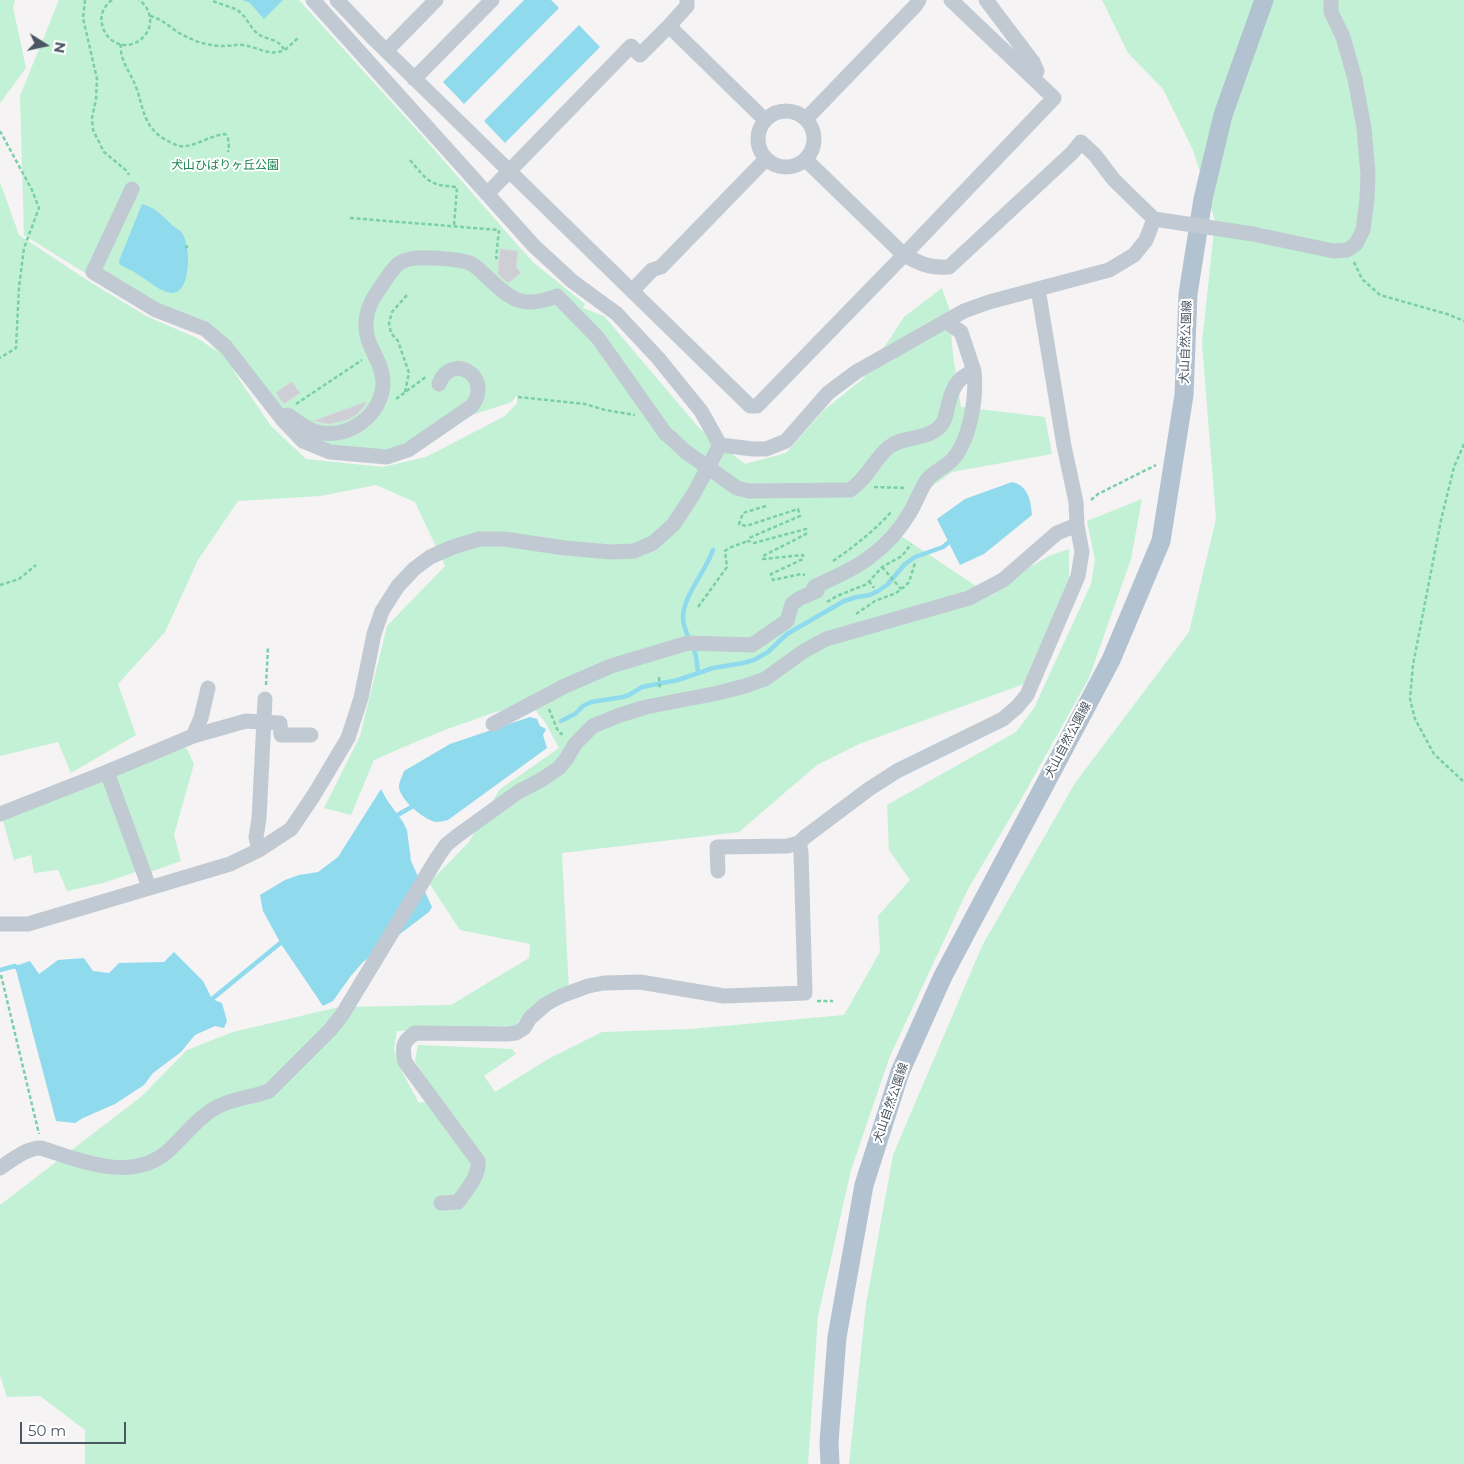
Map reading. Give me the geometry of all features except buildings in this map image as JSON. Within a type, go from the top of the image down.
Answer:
[{"type":"main road","name":"犬山自然公園線","points":[[830,1464],[829,1442],[837,1337],[864,1185],[900,1072],[943,976],[1111,660],[1161,541],[1184,395],[1188,294],[1203,199],[1223,114],[1264,0]]},
{"type":"street","points":[[313,0],[534,246],[572,281],[617,314],[658,358],[701,411],[720,445]]},
{"type":"street","points":[[337,0],[414,79],[750,406],[757,406],[1054,98],[951,0]]},
{"type":"street","points":[[386,51],[436,0]]},
{"type":"street","points":[[414,79],[492,0]]},
{"type":"street","points":[[488,194],[631,46],[640,55],[687,6],[687,0]]},
{"type":"street","points":[[806,119],[916,6],[919,0]]},
{"type":"street","points":[[986,0],[1032,62],[1037,71],[1033,78]]},
{"type":"street","points":[[806,160],[904,255],[922,265],[934,268],[949,267],[1072,154],[1081,142],[1095,155],[1114,180],[1154,219],[1253,234],[1333,251],[1347,250],[1356,244],[1363,230],[1368,174],[1364,128],[1355,79],[1343,37],[1331,12],[1331,0]]},
{"type":"street","points":[[669,26],[765,120]]},
{"type":"street","points":[[784,110],[802,115],[813,128],[815,137],[811,153],[806,160],[798,165],[788,167],[778,166],[766,159],[759,149],[758,140],[758,132],[765,120],[775,112],[784,110]]},
{"type":"street","points":[[632,291],[652,270],[661,267],[766,159]]},
{"type":"street","points":[[132,188],[94,272],[156,310],[206,329],[226,346],[303,441],[330,452],[387,457],[408,450],[472,406],[478,395],[478,389],[472,373],[467,370],[455,368],[441,377],[439,384]]},
{"type":"street","points":[[720,445],[766,449],[786,441],[828,393],[856,372],[964,311],[989,302],[1109,270],[1134,255],[1146,240],[1154,219]]},
{"type":"street","points":[[285,417],[307,428],[330,434],[340,433],[356,427],[374,410],[382,393],[383,382],[379,361],[368,339],[366,327],[368,312],[371,303],[396,266],[403,260],[411,258],[470,263],[503,292],[516,300],[531,303],[545,301],[557,296],[598,338],[665,433],[686,452],[737,488],[749,491],[850,490],[858,485],[889,448],[900,441],[932,432],[941,425],[946,416],[953,388],[958,382],[974,371]]},
{"type":"street","points":[[718,871],[718,847],[787,846],[799,843],[897,771],[1003,718],[1017,707],[1027,694],[1078,576],[1082,552],[1076,518],[1076,502],[1064,446],[1038,289]]},
{"type":"street","points":[[493,724],[565,686],[611,666],[688,643],[752,645],[787,621],[792,604],[800,598],[817,592],[814,587],[871,557],[886,543],[909,514],[928,479],[952,460],[965,440],[972,409],[975,377],[961,332],[951,325],[948,320]]},
{"type":"street","points":[[0,924],[28,924],[230,864],[259,850],[291,828],[314,795],[348,738],[361,698],[374,634],[382,611],[398,586],[414,569],[430,557],[479,539],[504,539],[565,548],[611,552],[634,551],[653,543],[673,526],[693,495],[720,445]]},
{"type":"street","points":[[0,1168],[34,1148],[41,1148],[94,1165],[135,1167],[156,1160],[168,1151],[201,1117],[214,1108],[239,1098],[257,1096],[269,1091],[330,1030],[342,1015],[446,845],[518,792],[559,768],[575,744],[593,726],[646,707],[745,686],[764,679],[804,651],[826,639],[969,598],[1003,580],[1076,518]]},
{"type":"street","points":[[193,736],[202,718],[208,688]]},
{"type":"street","points":[[259,850],[256,837],[259,819],[265,699]]},
{"type":"street","points":[[0,814],[193,736],[246,722],[280,723],[282,735],[311,735]]},
{"type":"street","points":[[107,772],[150,887]]},
{"type":"street","points":[[441,1203],[458,1202],[477,1172],[478,1161],[406,1062],[403,1050],[406,1039],[415,1033],[516,1033],[524,1028],[530,1018],[546,1004],[588,986],[604,983],[640,982],[724,996],[805,993],[801,852],[799,843]]},
{"type":"path","points":[[85,0],[83,18],[97,79],[96,99],[92,118],[93,130],[104,152],[127,171],[132,180],[132,188]]},
{"type":"path","points":[[112,0],[104,9],[101,24],[104,33],[110,39],[122,44],[134,44],[147,33],[150,25],[150,16],[148,9],[139,0]]},
{"type":"path","points":[[211,0],[238,11],[257,33],[276,41],[284,47],[284,50]]},
{"type":"path","points":[[150,16],[186,37],[213,45],[247,46],[274,53],[284,50],[298,38]]},
{"type":"path","points":[[122,44],[121,55],[136,87],[145,119],[156,134],[182,146],[217,134],[225,134],[228,136],[230,144],[228,152]]},
{"type":"path","points":[[0,131],[32,190],[39,208],[24,248],[19,287],[16,348],[0,358]]},
{"type":"path","points":[[410,160],[434,184],[457,186],[454,226]]},
{"type":"path","points":[[350,218],[499,230],[505,230],[513,223]]},
{"type":"path","points":[[499,230],[496,258],[500,258]]},
{"type":"path","points":[[1347,250],[1362,279],[1380,295],[1447,314],[1464,321]]},
{"type":"path","points":[[405,392],[409,374],[398,341],[391,334],[389,323],[392,312],[407,295]]},
{"type":"path","points":[[285,417],[286,412],[374,352]]},
{"type":"path","points":[[394,400],[415,385]]},
{"type":"path","points":[[518,397],[585,404],[605,410],[634,414],[641,419]]},
{"type":"path","points":[[1464,444],[1454,467],[1441,520],[1413,666],[1410,699],[1415,718],[1434,754],[1464,782]]},
{"type":"path","points":[[1076,518],[1098,494],[1154,465],[1174,459]]},
{"type":"path","points":[[858,485],[913,488],[928,479]]},
{"type":"path","points":[[698,607],[727,567],[725,550],[800,516],[798,509],[746,526],[739,524],[743,513],[768,505]]},
{"type":"path","points":[[830,563],[859,544],[895,508]]},
{"type":"path","points":[[748,541],[754,543],[806,529],[806,534],[763,556],[763,559],[802,555],[803,559],[771,574],[773,580],[801,574],[806,575],[814,587]]},
{"type":"path","points":[[850,619],[875,601],[896,593],[901,589],[909,582],[915,563]]},
{"type":"path","points":[[0,585],[19,579],[36,565]]},
{"type":"path","points":[[882,567],[901,589]]},
{"type":"path","points":[[265,699],[268,648]]},
{"type":"path","points":[[658,677],[660,689]]},
{"type":"path","points":[[550,705],[549,711],[557,729],[561,734],[569,733]]},
{"type":"path","points":[[1,975],[41,1148]]},
{"type":"green space","points":[[0,0],[15,0],[13,7],[26,68],[0,103]]},
{"type":"green space","name":"犬山ひばりヶ丘公園","points":[[59,0],[299,0],[534,263],[585,304],[583,308],[604,316],[700,429],[745,464],[786,453],[824,410],[864,378],[904,317],[942,288],[949,308],[953,355],[961,407],[1045,417],[1052,454],[952,472],[927,490],[892,530],[991,596],[1028,568],[1049,556],[1069,549],[1069,578],[1024,684],[859,744],[817,765],[739,832],[562,853],[569,991],[529,1010],[514,1026],[397,1031],[394,1049],[400,1068],[419,1103],[438,1099],[415,1061],[418,1045],[512,1049],[516,1054],[484,1076],[495,1092],[550,1058],[602,1032],[691,1029],[844,1015],[880,952],[878,916],[910,880],[889,850],[887,805],[1016,732],[1034,708],[1091,584],[1095,560],[1087,521],[1142,499],[1131,559],[1089,678],[968,889],[890,1056],[851,1170],[818,1316],[808,1464],[85,1464],[85,1430],[40,1396],[7,1397],[0,1375],[0,1205],[142,1096],[187,1050],[233,1032],[339,1007],[451,1005],[529,958],[530,944],[460,930],[429,883],[469,842],[499,790],[559,748],[545,722],[533,707],[501,711],[422,739],[374,760],[351,815],[324,808],[360,736],[387,626],[445,566],[415,502],[376,485],[320,496],[238,501],[198,560],[165,632],[118,684],[136,735],[71,773],[58,742],[0,756],[0,182],[19,235],[146,316],[197,338],[218,352],[203,335],[151,314],[24,235],[20,96]],"holes":[[[232,369],[270,410],[329,458],[408,454],[472,415],[512,402],[517,395],[517,403],[505,416],[426,457],[383,467],[306,459],[271,426]]]},
{"type":"green space","points":[[1102,0],[1464,0],[1464,1464],[849,1464],[866,1304],[893,1155],[982,946],[1075,783],[1189,632],[1216,519],[1202,343],[1215,221],[1193,150],[1163,89],[1128,53]]},
{"type":"green space","points":[[181,747],[187,749],[194,764],[174,835],[181,861],[150,872],[148,868],[103,883],[67,891],[58,870],[34,873],[31,855],[14,860],[2,817]]},
{"type":"water","points":[[242,0],[283,0],[264,19],[250,3]]},
{"type":"water","points":[[524,0],[551,0],[559,8],[464,104],[443,82]]},
{"type":"water","points":[[579,25],[600,47],[505,143],[484,121]]},
{"type":"water","points":[[142,204],[151,207],[159,213],[181,232],[185,239],[188,268],[183,286],[178,291],[171,293],[162,290],[120,265],[119,261]]},
{"type":"water","points":[[1012,482],[1022,486],[1028,494],[1032,515],[984,554],[960,565],[937,519],[965,499]]},
{"type":"water","points":[[530,717],[537,719],[540,726],[546,729],[543,735],[547,748],[448,820],[436,822],[425,817],[407,802],[400,791],[399,786],[404,771],[450,744]]},
{"type":"water","points":[[381,789],[407,830],[411,861],[432,907],[429,912],[363,962],[333,1001],[323,1006],[281,944],[263,911],[260,895],[285,880],[299,875],[318,872],[338,857]]},
{"type":"water","points":[[174,952],[203,981],[212,999],[222,1003],[227,1021],[224,1028],[215,1026],[195,1035],[181,1052],[153,1073],[144,1085],[115,1104],[75,1123],[56,1121],[15,966],[30,961],[39,974],[58,960],[84,958],[93,971],[109,973],[119,963],[164,962]]},
{"type":"waterway","points":[[561,721],[575,714],[583,706],[591,702],[623,697],[642,687],[678,680],[713,668],[754,660],[768,652],[787,634],[844,601],[870,595],[878,591],[887,585],[905,564],[915,557],[943,547],[949,542]]},
{"type":"waterway","points":[[698,672],[696,655],[683,622],[684,608],[713,550]]},
{"type":"waterway","points":[[394,817],[415,805]]},
{"type":"waterway","points":[[209,1001],[284,940]]},
{"type":"waterway","points":[[0,970],[15,966],[19,970]]}]
